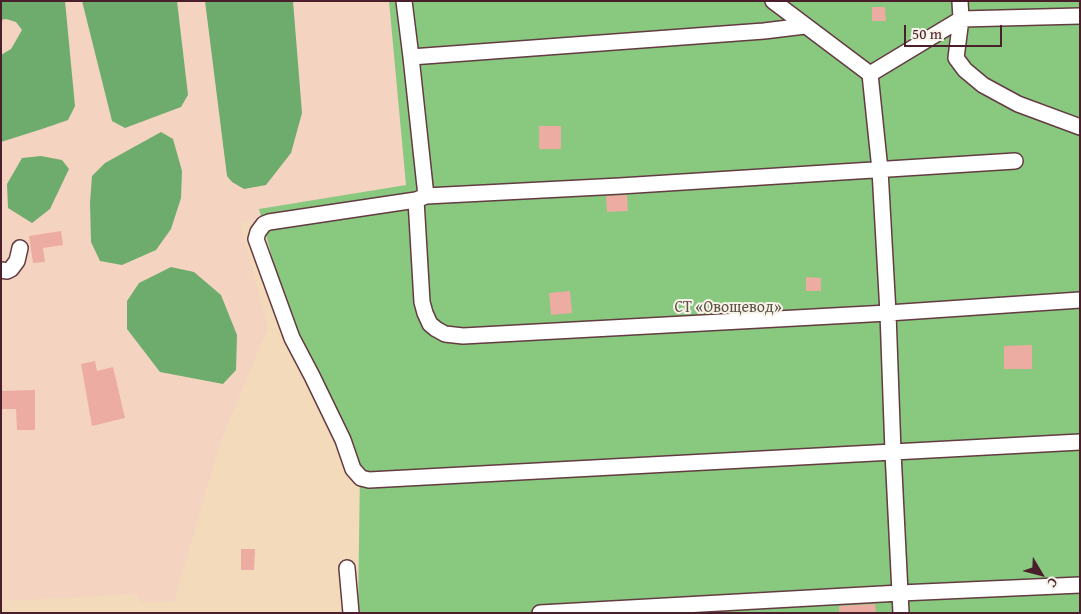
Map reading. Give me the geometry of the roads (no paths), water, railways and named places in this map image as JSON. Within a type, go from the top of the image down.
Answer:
[{"type":"street","points":[[404,1],[411,58],[421,198],[422,302],[430,324],[445,334],[463,336],[888,313],[1080,300]]},
{"type":"street","points":[[773,1],[870,74],[880,170],[901,613]]},
{"type":"street","points":[[960,1],[961,19],[956,58],[965,70],[984,85],[1018,104],[1080,127]]},
{"type":"street","points":[[870,74],[961,19],[1080,16]]},
{"type":"street","points":[[411,58],[764,31],[805,26]]},
{"type":"street","points":[[1014,161],[421,198],[269,222],[264,224],[258,232],[256,239],[292,338],[343,440],[353,469],[361,478],[369,480],[1080,442]]},
{"type":"street","points":[[1,270],[7,271],[11,269],[17,261],[20,248]]},
{"type":"street","points":[[347,568],[351,613]]},
{"type":"street","points":[[540,613],[1080,585]]},
{"type":"park label","name":"СТ «Овощевод»","points":[[728,308]]}]
